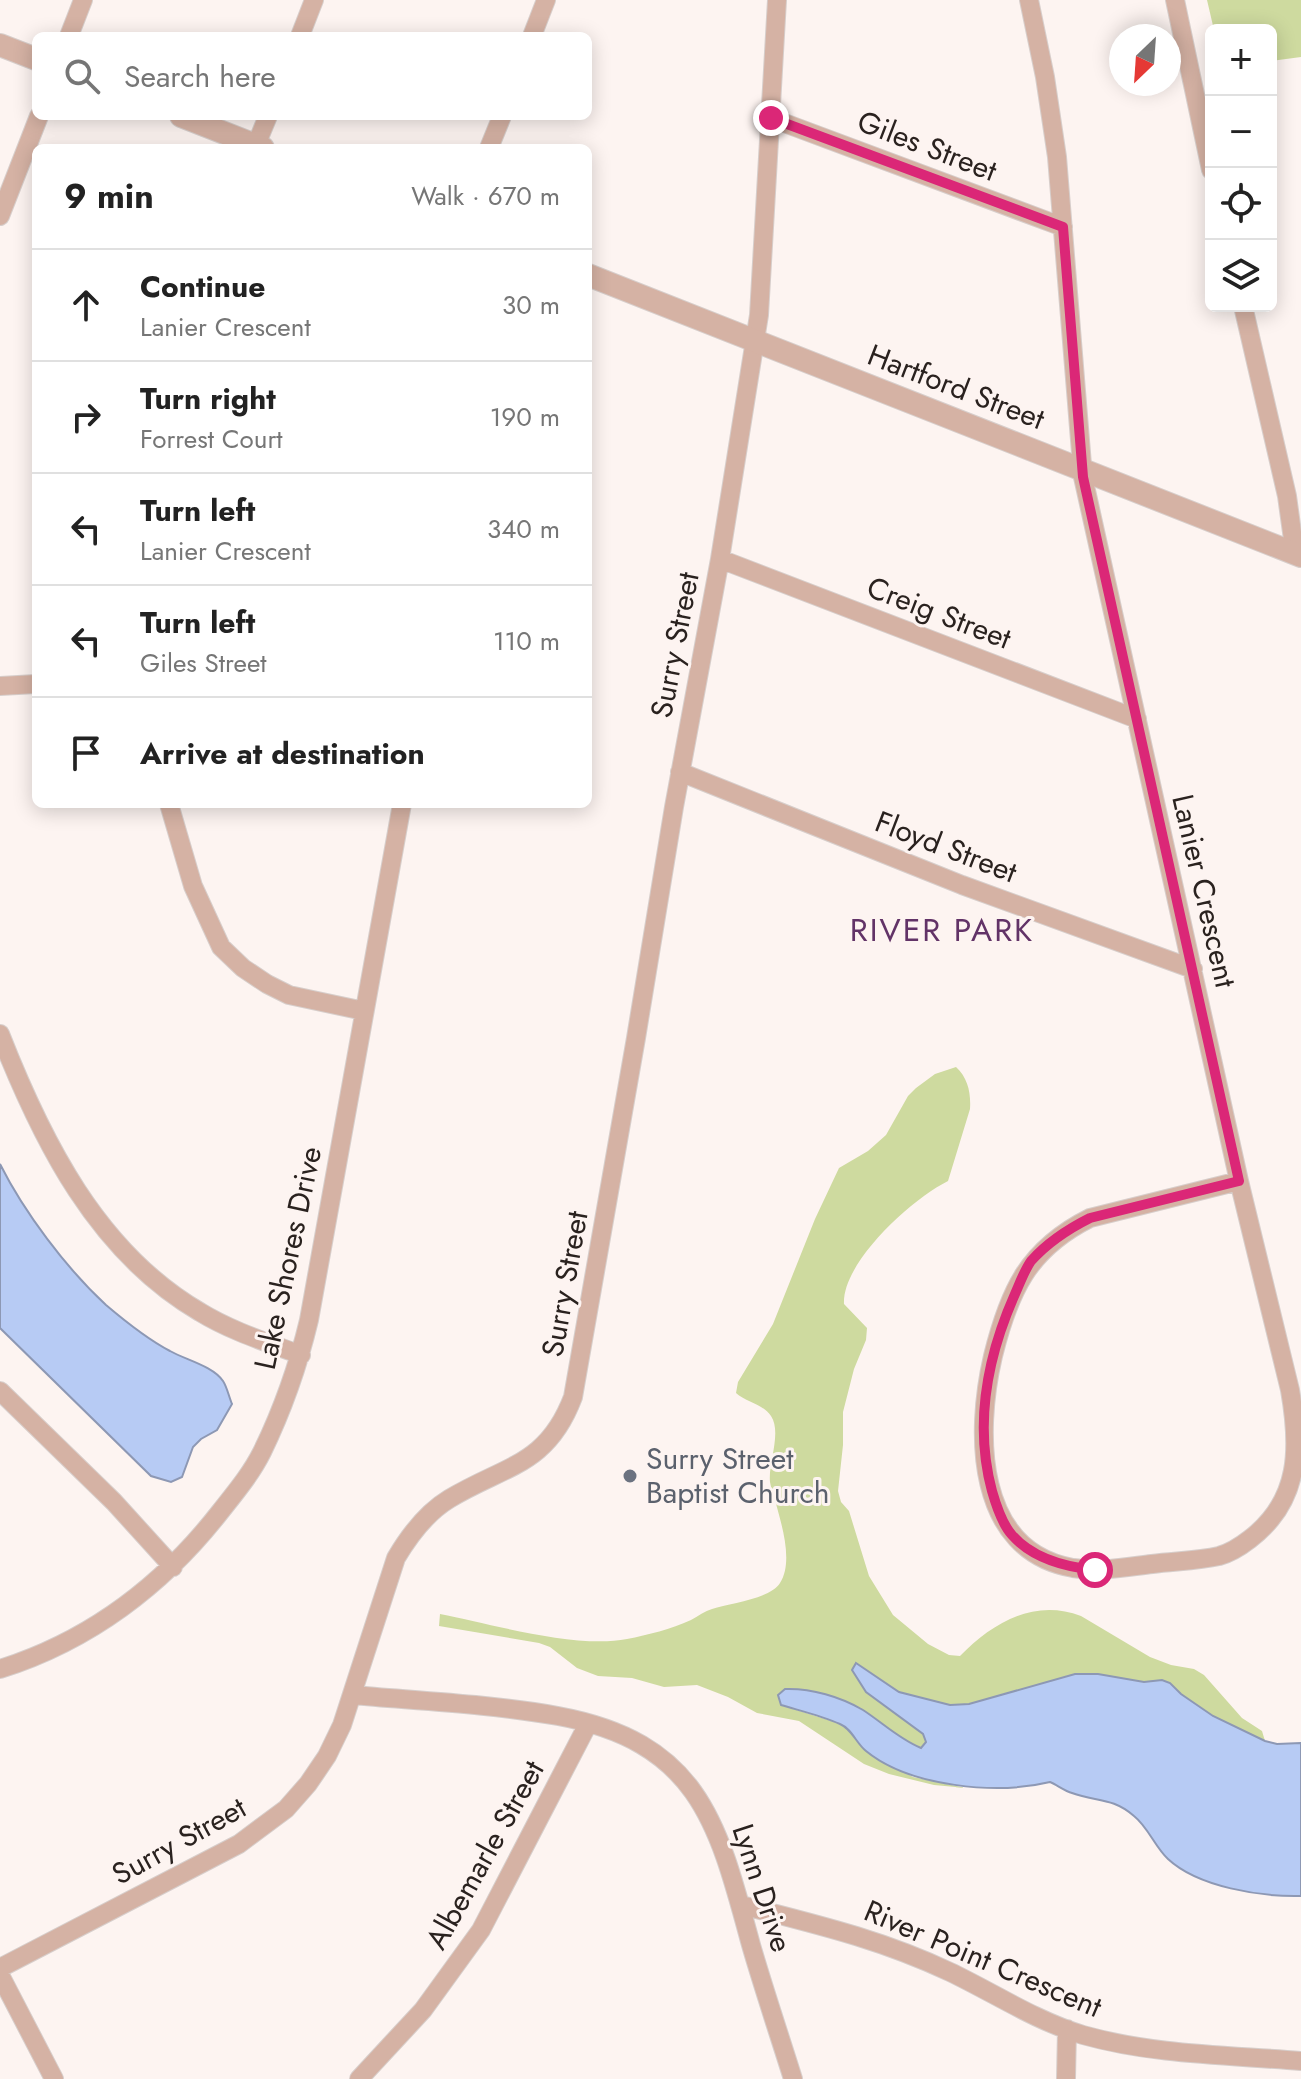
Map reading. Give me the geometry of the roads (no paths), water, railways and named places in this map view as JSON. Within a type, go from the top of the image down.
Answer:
[{"type":"street","points":[[71,32],[83,0]]},
{"type":"street","points":[[302,32],[314,0]]},
{"type":"street","points":[[534,32],[546,0]]},
{"type":"street","points":[[755,341],[777,0]]},
{"type":"street","name":"Lanier Crescent","points":[[1029,0],[1057,157],[1082,469],[1239,1181],[1296,1423],[1293,1474],[1282,1504],[1261,1530],[1242,1545],[1221,1556],[1095,1570],[1049,1561],[1011,1534],[995,1500],[987,1470],[983,1414],[994,1353],[1025,1271],[1047,1244],[1067,1229],[1090,1218],[1239,1181]]},
{"type":"street","points":[[1175,0],[1211,168]]},
{"type":"street","points":[[0,45],[32,57]]},
{"type":"street","name":"Giles Street","points":[[771,118],[1063,227]]},
{"type":"street","points":[[0,216],[37,120]]},
{"type":"street","points":[[191,120],[252,144]]},
{"type":"street","points":[[261,144],[267,120]]},
{"type":"street","points":[[491,144],[500,120]]},
{"type":"street","name":"Hartford Street","points":[[592,277],[1298,555]]},
{"type":"street","points":[[1244,312],[1298,555]]},
{"type":"street","name":"Surry Street","points":[[0,1968],[266,1827],[308,1784],[327,1756],[342,1725],[396,1558],[407,1540],[426,1517],[447,1500],[534,1456],[553,1437],[565,1418],[573,1397],[634,1054],[755,341]]},
{"type":"street","name":"Creig Street","points":[[720,559],[1137,719]]},
{"type":"street","points":[[0,686],[32,684]]},
{"type":"street","name":"Floyd Street","points":[[680,772],[962,885],[1193,969]]},
{"type":"street","points":[[170,808],[193,886],[221,947],[243,968],[289,995],[364,1011]]},
{"type":"street","name":"Lake Shores Drive","points":[[0,1669],[69,1641],[144,1591],[198,1541],[261,1454],[286,1400],[301,1355],[401,808]]},
{"type":"street","points":[[0,1034],[26,1102],[49,1146],[104,1227],[137,1264],[199,1312],[239,1333],[301,1355]]},
{"type":"street","points":[[0,1391],[114,1502],[173,1567]]},
{"type":"street","name":"Lynn Drive","points":[[352,1695],[532,1712],[588,1724],[627,1737],[675,1770],[696,1795],[726,1853],[793,2079]]},
{"type":"street","name":"Albemarle Street","points":[[359,2079],[423,2010],[481,1930],[588,1724]]},
{"type":"street","name":"River Point Crescent","points":[[741,1905],[856,1934],[892,1947],[950,1972],[1033,2016],[1067,2029],[1141,2049],[1301,2061]]},
{"type":"street","points":[[0,1975],[54,2079]]},
{"type":"street","points":[[1066,2079],[1067,2029]]},
{"type":"water","points":[[0,1164],[34,1220],[61,1257],[91,1290],[145,1336],[213,1371],[224,1383],[232,1404],[217,1430],[193,1447],[182,1477],[171,1482],[151,1476],[0,1328]]},
{"type":"water","points":[[856,1663],[899,1692],[950,1705],[969,1704],[1075,1674],[1098,1674],[1144,1682],[1162,1680],[1213,1716],[1265,1741],[1301,1743],[1301,1896],[1249,1892],[1196,1877],[1168,1859],[1134,1816],[1111,1803],[1072,1793],[1050,1782],[1005,1788],[980,1787],[955,1785],[906,1773],[866,1751],[840,1724],[781,1705],[778,1695],[785,1689],[826,1694],[863,1710],[921,1748],[926,1742],[923,1734],[866,1692],[852,1670]]},
{"type":"place","name":"Surry Street Baptist Church","points":[[630,1476]]},
{"type":"district","name":"RIVER PARK","points":[[942,930]]}]
